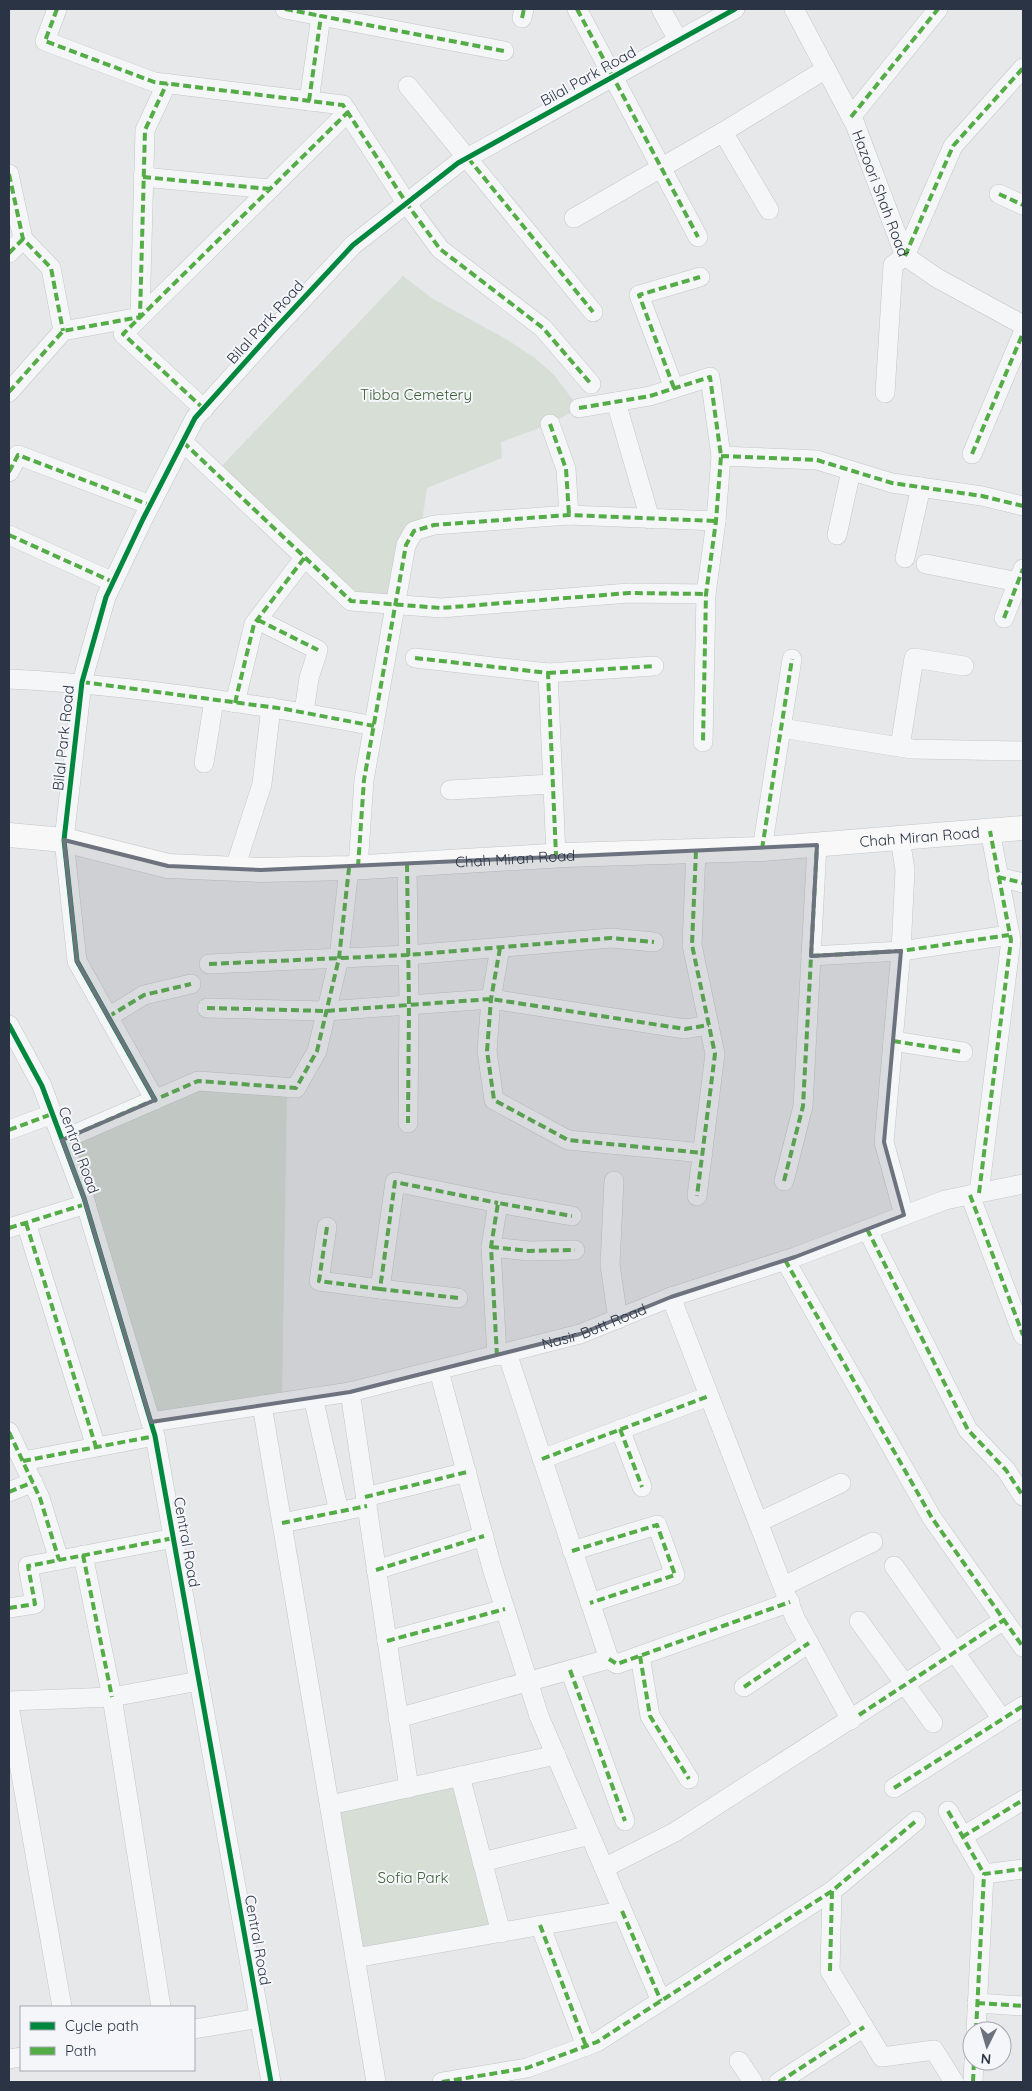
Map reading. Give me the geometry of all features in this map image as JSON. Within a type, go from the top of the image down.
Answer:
[{"type":"main road","name":"Chah Miran Road","points":[[9,835],[64,840],[168,866],[354,868],[556,855],[762,849],[1023,828]]},
{"type":"street","points":[[57,9],[46,41],[154,82],[343,105],[406,204],[440,249],[544,328],[591,384]]},
{"type":"street","points":[[285,9],[322,12],[504,51]]},
{"type":"street","points":[[577,9],[698,237]]},
{"type":"street","points":[[662,9],[678,40]]},
{"type":"street","name":"Bilal Park Road","points":[[155,1100],[77,961],[64,840],[82,682],[106,596],[195,418],[353,245],[458,163],[735,9]]},
{"type":"street","name":"Hazoori Shah Road","points":[[794,9],[851,117],[905,256],[937,278],[1023,325]]},
{"type":"street","points":[[851,117],[938,9]]},
{"type":"street","points":[[309,101],[322,12]]},
{"type":"street","points":[[885,393],[893,265],[905,256],[953,146],[1023,68]]},
{"type":"street","points":[[574,218],[826,69]]},
{"type":"street","points":[[140,317],[146,130],[167,84]]},
{"type":"street","points":[[408,86],[593,312]]},
{"type":"street","points":[[204,409],[123,334],[348,112]]},
{"type":"street","points":[[722,132],[769,210]]},
{"type":"street","points":[[9,174],[23,239],[51,268],[63,331]]},
{"type":"street","points":[[143,177],[270,189]]},
{"type":"street","points":[[999,194],[1023,205]]},
{"type":"street","points":[[9,253],[23,239]]},
{"type":"street","points":[[674,388],[639,295],[700,277]]},
{"type":"street","points":[[9,392],[63,331],[140,317]]},
{"type":"street","points":[[972,454],[1023,333]]},
{"type":"street","points":[[579,408],[650,396],[710,377],[721,456],[716,521],[706,594],[703,742]]},
{"type":"street","points":[[616,402],[650,518]]},
{"type":"street","points":[[550,424],[566,469],[569,515]]},
{"type":"street","points":[[183,442],[351,602],[441,608],[629,593],[706,594]]},
{"type":"street","points":[[9,472],[18,455],[150,505]]},
{"type":"street","points":[[721,456],[817,460],[892,483],[982,496],[1023,506]]},
{"type":"street","points":[[837,534],[851,471]]},
{"type":"street","points":[[905,558],[921,487]]},
{"type":"street","points":[[62,1140],[198,1080],[296,1088],[317,1051],[340,958],[354,868],[364,780],[406,545],[414,531],[434,525],[569,515],[716,521]]},
{"type":"street","points":[[9,534],[113,582]]},
{"type":"street","points":[[235,703],[254,624],[305,557]]},
{"type":"street","points":[[926,564],[1021,576],[1004,618]]},
{"type":"street","points":[[258,620],[318,650],[309,678],[304,712]]},
{"type":"street","points":[[415,658],[548,673],[654,666]]},
{"type":"street","points":[[900,748],[914,658],[964,666]]},
{"type":"street","points":[[762,849],[792,659]]},
{"type":"street","points":[[548,673],[556,855]]},
{"type":"street","points":[[9,678],[82,682],[271,707],[374,726]]},
{"type":"street","points":[[204,763],[214,700]]},
{"type":"street","points":[[235,868],[262,784],[271,707]]},
{"type":"street","points":[[781,728],[900,748],[1023,751]]},
{"type":"street","points":[[450,790],[552,784]]},
{"type":"street","points":[[990,831],[1011,940],[974,1194],[1023,1334]]},
{"type":"street","points":[[900,838],[905,870],[901,951],[884,1142],[904,1215]]},
{"type":"street","points":[[784,1181],[803,1106],[817,845]]},
{"type":"street","points":[[696,851],[692,945],[715,1054],[697,1196]]},
{"type":"street","points":[[407,864],[408,1123]]},
{"type":"street","points":[[998,877],[1023,883]]},
{"type":"street","points":[[811,956],[901,951],[1009,935]]},
{"type":"street","points":[[209,964],[408,955],[610,938],[654,942]]},
{"type":"street","points":[[500,948],[491,999],[487,1051],[494,1100],[568,1140],[703,1153]]},
{"type":"street","points":[[108,1016],[144,995],[191,984]]},
{"type":"street","points":[[207,1008],[326,1012],[491,999],[685,1029],[709,1025]]},
{"type":"street","name":"Central Road","points":[[10,1029],[42,1086],[86,1204],[153,1429],[272,2082]]},
{"type":"street","points":[[893,1041],[963,1052]]},
{"type":"street","points":[[9,1130],[52,1114]]},
{"type":"street","points":[[614,1181],[610,1266],[618,1319]]},
{"type":"street","points":[[380,1289],[396,1182],[572,1216]]},
{"type":"street","name":"Nasir Butt Road","points":[[23,1461],[96,1447],[153,1429],[262,1405],[350,1392],[580,1334],[671,1297],[785,1260],[945,1200],[1023,1184]]},
{"type":"street","points":[[498,1203],[491,1247],[502,1354],[542,1459],[609,1659],[618,1664],[640,1656],[787,1594],[873,1542]]},
{"type":"street","points":[[86,1204],[17,1225],[96,1447]]},
{"type":"street","points":[[326,1227],[319,1281],[458,1298]]},
{"type":"street","points":[[867,1229],[968,1430],[1006,1470],[1023,1496]]},
{"type":"street","points":[[491,1247],[529,1251],[575,1250]]},
{"type":"street","points":[[785,1260],[932,1518],[1023,1646]]},
{"type":"street","points":[[671,1297],[795,1618],[851,1720]]},
{"type":"street","points":[[439,1371],[484,1536],[539,1716],[661,2001]]},
{"type":"street","points":[[350,1392],[409,1788]]},
{"type":"street","points":[[542,1459],[709,1396]]},
{"type":"street","points":[[313,1398],[339,1512]]},
{"type":"street","points":[[262,1405],[376,2082]]},
{"type":"street","points":[[620,1429],[642,1488]]},
{"type":"street","points":[[9,1432],[40,1498],[59,1560]]},
{"type":"street","points":[[282,1523],[339,1512],[366,1501],[466,1472]]},
{"type":"street","points":[[9,1492],[33,1482]]},
{"type":"street","points":[[759,1522],[841,1483]]},
{"type":"street","points":[[572,1550],[657,1525],[675,1575],[590,1603]]},
{"type":"street","points":[[376,1570],[484,1536]]},
{"type":"street","points":[[9,1608],[35,1604],[28,1566],[174,1538]]},
{"type":"street","points":[[83,1555],[112,1697],[161,2006]]},
{"type":"street","points":[[894,1566],[1002,1719]]},
{"type":"street","points":[[387,1641],[506,1609]]},
{"type":"street","points":[[604,1868],[674,1832],[1004,1620]]},
{"type":"street","points":[[859,1622],[933,1723]]},
{"type":"street","points":[[744,1687],[809,1643]]},
{"type":"street","points":[[640,1656],[650,1716],[690,1779]]},
{"type":"street","points":[[398,1718],[609,1659]]},
{"type":"street","points":[[570,1670],[625,1821]]},
{"type":"street","points":[[9,1702],[112,1697],[199,1682]]},
{"type":"street","points":[[9,1706],[62,2006]]},
{"type":"street","points":[[894,1788],[1023,1706]]},
{"type":"street","points":[[330,1805],[556,1755]]},
{"type":"street","points":[[460,1776],[500,1933]]},
{"type":"street","points":[[962,1837],[1023,1800]]},
{"type":"street","points":[[948,1811],[984,1874],[976,2021]]},
{"type":"street","points":[[442,2082],[527,2068],[597,2042],[832,1891],[916,1821]]},
{"type":"street","points":[[482,1862],[590,1835]]},
{"type":"street","points":[[984,1874],[1023,1870]]},
{"type":"street","points":[[832,1891],[830,1971],[882,2057],[934,2050],[954,2082]]},
{"type":"street","points":[[355,1958],[622,1911]]},
{"type":"street","points":[[540,1926],[586,2046]]},
{"type":"street","points":[[977,2003],[1023,2006]]},
{"type":"street","points":[[195,2028],[260,2018]]},
{"type":"street","points":[[779,2082],[864,2027]]},
{"type":"street","points":[[739,2061],[753,2082]]},
{"type":"highlighted area","points":[[64,840],[168,866],[261,870],[817,845],[811,956],[901,951],[884,1142],[904,1215],[795,1257],[671,1297],[580,1334],[350,1392],[151,1422],[84,1198],[62,1140],[155,1100],[77,961]]},
{"type":"green space","name":"Tibba Cemetery","points":[[403,276],[433,299],[506,339],[535,358],[554,375],[579,408],[550,424],[501,442],[502,458],[427,488],[421,528],[395,605],[351,601],[215,473]]},
{"type":"green space","points":[[198,1081],[287,1087],[282,1402],[151,1422],[62,1140]]},
{"type":"green space","name":"Sofia Park","points":[[460,1776],[501,1933],[355,1958],[330,1805]]},
{"type":"marked path","points":[[57,9],[45,41],[154,82],[343,105],[407,204],[440,249],[543,328],[591,384]]},
{"type":"marked path","points":[[285,9],[321,16]]},
{"type":"marked path","points":[[522,18],[524,9]]},
{"type":"marked path","points":[[577,9],[698,237]]},
{"type":"marked path","points":[[851,117],[938,9]]},
{"type":"marked path","points":[[309,101],[321,16],[504,51]]},
{"type":"marked path","points":[[905,256],[953,146],[1023,68]]},
{"type":"marked path","points":[[9,392],[63,331],[140,317],[145,130],[167,83]]},
{"type":"marked path","points":[[204,409],[123,334],[348,112]]},
{"type":"marked path","points":[[468,158],[593,312]]},
{"type":"marked path","points":[[9,174],[23,239],[51,268],[63,331]]},
{"type":"marked path","points":[[143,177],[270,189]]},
{"type":"marked path","points":[[999,194],[1023,205]]},
{"type":"marked path","points":[[9,253],[23,239]]},
{"type":"marked path","points":[[674,388],[639,295],[700,277]]},
{"type":"marked path","points":[[972,454],[1023,333]]},
{"type":"marked path","points":[[579,408],[650,396],[710,377],[721,456],[716,521],[706,594],[703,742]]},
{"type":"marked path","points":[[550,424],[566,469],[569,515]]},
{"type":"marked path","points":[[183,442],[351,601],[441,608],[629,593],[706,594]]},
{"type":"marked path","points":[[9,472],[18,455],[150,505]]},
{"type":"marked path","points":[[721,456],[817,460],[892,483],[982,496],[1023,506]]},
{"type":"marked path","points":[[358,867],[364,780],[406,545],[414,531],[434,525],[569,515],[716,521]]},
{"type":"marked path","points":[[9,535],[113,582]]},
{"type":"marked path","points":[[235,703],[254,624],[305,557]]},
{"type":"marked path","points":[[1004,618],[1023,569]]},
{"type":"marked path","points":[[258,620],[318,650]]},
{"type":"marked path","points":[[415,658],[548,673],[556,855]]},
{"type":"marked path","points":[[762,849],[792,659]]},
{"type":"marked path","points":[[548,673],[654,666]]},
{"type":"marked path","points":[[82,682],[285,709],[374,726]]},
{"type":"marked path","points":[[979,1193],[1011,940],[990,831]]},
{"type":"marked path","points":[[784,1181],[803,1106],[817,845]]},
{"type":"marked path","points":[[696,851],[692,945],[715,1054],[697,1196]]},
{"type":"marked path","points":[[407,864],[408,1123]]},
{"type":"marked path","points":[[62,1140],[198,1081],[296,1088],[317,1051],[339,958],[349,868]]},
{"type":"marked path","points":[[998,877],[1023,883]]},
{"type":"marked path","points":[[811,956],[901,951],[1009,935]]},
{"type":"marked path","points":[[209,964],[408,955],[611,938],[654,942]]},
{"type":"marked path","points":[[500,948],[491,999],[487,1051],[494,1100],[568,1140],[703,1153]]},
{"type":"marked path","points":[[108,1017],[144,995],[191,984]]},
{"type":"marked path","points":[[207,1008],[326,1011],[491,999],[685,1029],[709,1025]]},
{"type":"marked path","points":[[893,1041],[963,1052]]},
{"type":"marked path","points":[[9,1130],[52,1114]]},
{"type":"marked path","points":[[458,1298],[380,1289],[395,1182],[498,1203]]},
{"type":"marked path","points":[[970,1195],[1023,1335]]},
{"type":"marked path","points":[[497,1356],[491,1247],[498,1203],[572,1216]]},
{"type":"marked path","points":[[9,1228],[86,1204]]},
{"type":"marked path","points":[[26,1223],[96,1447]]},
{"type":"marked path","points":[[327,1227],[319,1281],[380,1289]]},
{"type":"marked path","points":[[867,1229],[968,1430],[1006,1470],[1023,1496]]},
{"type":"marked path","points":[[491,1247],[529,1251],[575,1250]]},
{"type":"marked path","points":[[785,1260],[932,1518],[1023,1647]]},
{"type":"marked path","points":[[542,1459],[709,1396]]},
{"type":"marked path","points":[[620,1429],[642,1487]]},
{"type":"marked path","points":[[9,1432],[40,1498],[59,1560]]},
{"type":"marked path","points":[[23,1461],[155,1436]]},
{"type":"marked path","points":[[365,1497],[467,1472]]},
{"type":"marked path","points":[[9,1492],[33,1482]]},
{"type":"marked path","points":[[282,1523],[367,1506]]},
{"type":"marked path","points":[[572,1551],[657,1525],[675,1575],[590,1603]]},
{"type":"marked path","points":[[376,1570],[484,1536]]},
{"type":"marked path","points":[[9,1608],[35,1604],[28,1566],[174,1538]]},
{"type":"marked path","points":[[83,1555],[112,1697]]},
{"type":"marked path","points":[[609,1659],[617,1664],[790,1602]]},
{"type":"marked path","points":[[387,1641],[505,1609]]},
{"type":"marked path","points":[[859,1715],[1004,1620]]},
{"type":"marked path","points":[[744,1687],[809,1643]]},
{"type":"marked path","points":[[640,1656],[650,1716],[689,1779]]},
{"type":"marked path","points":[[570,1670],[625,1821]]},
{"type":"marked path","points":[[894,1788],[1023,1706]]},
{"type":"marked path","points":[[962,1837],[1023,1800]]},
{"type":"marked path","points":[[948,1811],[984,1874]]},
{"type":"marked path","points":[[830,1971],[832,1891],[916,1821]]},
{"type":"marked path","points":[[977,2021],[984,1874],[1023,1869]]},
{"type":"marked path","points":[[442,2082],[527,2068],[597,2042],[832,1891]]},
{"type":"marked path","points":[[622,1911],[661,2001]]},
{"type":"marked path","points":[[540,1925],[586,2046]]},
{"type":"marked path","points":[[977,2003],[1023,2006]]},
{"type":"marked path","points":[[779,2082],[864,2027]]},
{"type":"marked path","points":[[973,2082],[974,2071]]},
{"type":"cycle path","points":[[155,1100],[77,961],[64,840],[82,682],[106,597],[143,519],[195,418],[353,245],[458,163],[735,9]]},
{"type":"cycle path","points":[[9,1025],[42,1086],[84,1198],[155,1436],[271,2082]]}]
